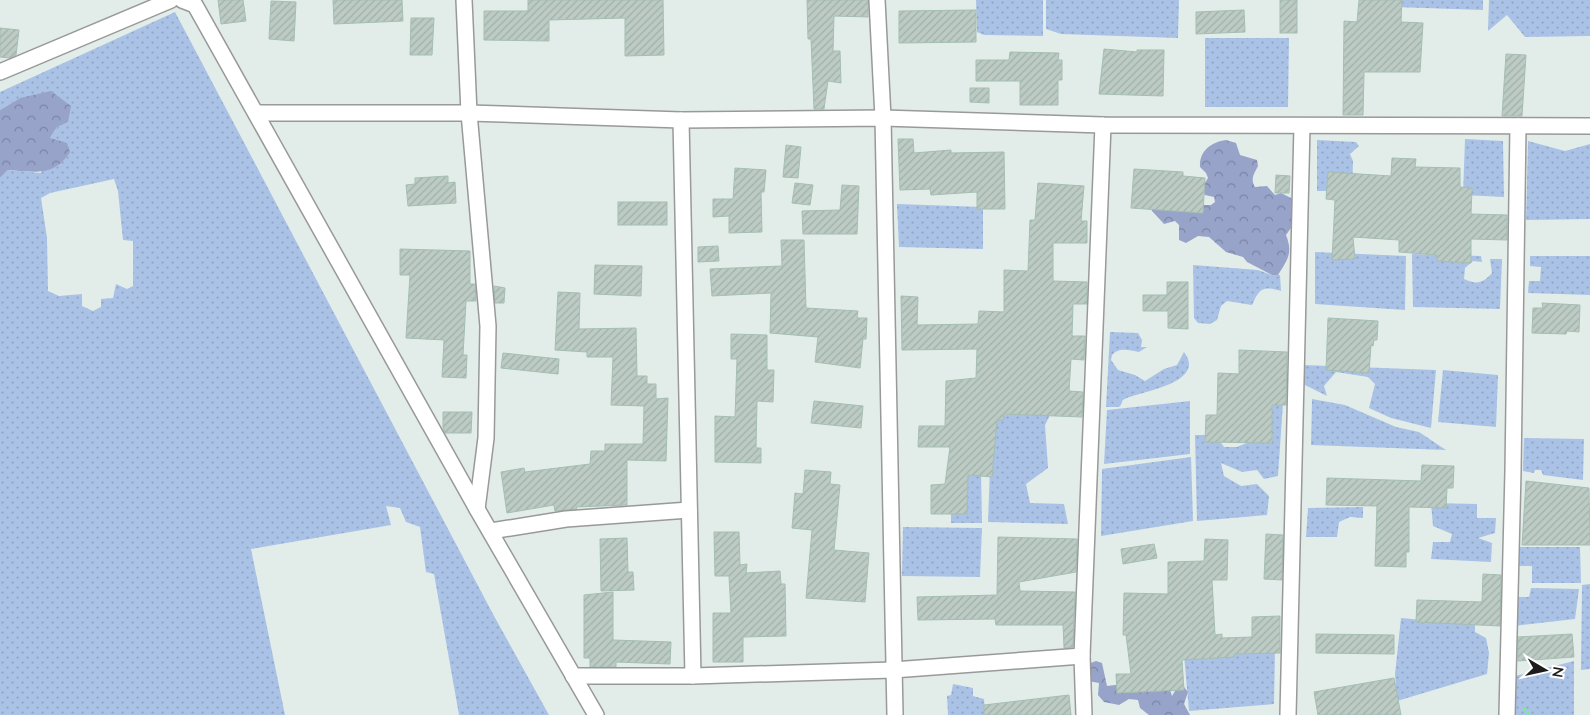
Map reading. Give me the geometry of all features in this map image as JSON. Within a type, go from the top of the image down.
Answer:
[{"type":"street","points":[[0,72],[171,0]]},
{"type":"street","points":[[182,0],[195,6],[477,509],[596,715]]},
{"type":"street","points":[[464,0],[469,113],[488,326],[486,438],[477,509]]},
{"type":"street","points":[[878,0],[883,118],[892,670],[895,715]]},
{"type":"street","points":[[256,113],[469,113],[681,120],[883,118],[1103,125],[1590,126]]},
{"type":"street","points":[[681,120],[692,676]]},
{"type":"street","points":[[1084,715],[1082,656],[1103,125]]},
{"type":"street","points":[[1288,715],[1302,126]]},
{"type":"street","points":[[1507,715],[1514,471],[1518,126]]},
{"type":"street","points":[[491,531],[566,519],[689,510]]},
{"type":"street","points":[[574,676],[692,676],[892,670],[1082,656]]},
{"type":"shaded area","points":[[976,0],[1043,0],[1043,36],[984,35],[977,32]]},
{"type":"shaded area","points":[[1046,0],[1179,0],[1178,38],[1061,34],[1046,29]]},
{"type":"shaded area","points":[[1396,0],[1483,0],[1483,10],[1395,7]]},
{"type":"shaded area","points":[[1489,0],[1590,0],[1590,36],[1525,37],[1507,15],[1488,31]]},
{"type":"shaded area","points":[[175,12],[494,616],[549,715],[459,715],[434,574],[426,572],[420,527],[406,522],[400,508],[386,506],[391,525],[251,549],[285,715],[0,715],[0,178],[8,170],[41,173],[50,138],[57,127],[20,98],[0,110],[0,92]],"holes":[[[114,179],[118,191],[123,240],[133,241],[133,286],[127,289],[116,284],[113,298],[101,299],[101,307],[93,311],[82,306],[82,294],[59,296],[48,291],[47,238],[41,198],[50,193]]]},
{"type":"shaded area","points":[[1205,38],[1289,38],[1288,107],[1205,107]]},
{"type":"shaded area","points":[[1465,139],[1503,141],[1504,197],[1463,195]]},
{"type":"shaded area","points":[[1317,140],[1356,142],[1359,146],[1350,154],[1353,161],[1352,191],[1317,191]]},
{"type":"shaded area","points":[[1528,141],[1565,151],[1590,144],[1590,219],[1526,220]]},
{"type":"shaded area","points":[[897,204],[983,207],[983,249],[899,247]]},
{"type":"shaded area","points":[[1315,252],[1406,256],[1405,310],[1315,304]]},
{"type":"shaded area","points":[[1412,254],[1481,256],[1482,262],[1473,261],[1465,268],[1464,279],[1473,282],[1483,281],[1492,273],[1490,259],[1502,259],[1500,309],[1413,307]]},
{"type":"shaded area","points":[[1530,256],[1590,256],[1590,295],[1528,293],[1529,281],[1540,281],[1541,267],[1530,266]]},
{"type":"shaded area","points":[[1193,265],[1258,270],[1272,275],[1280,275],[1281,291],[1263,289],[1257,295],[1252,305],[1227,301],[1221,306],[1217,320],[1210,324],[1198,323],[1194,318]]},
{"type":"shaded area","points":[[1110,332],[1138,333],[1142,340],[1141,347],[1147,347],[1139,352],[1124,350],[1115,352],[1111,360],[1118,370],[1135,375],[1145,381],[1164,369],[1177,365],[1184,352],[1189,362],[1187,371],[1181,378],[1170,384],[1125,399],[1119,407],[1106,407]]},
{"type":"shaded area","points":[[1303,365],[1436,370],[1431,428],[1391,418],[1369,408],[1375,384],[1368,377],[1336,372],[1324,386],[1327,396],[1303,384]]},
{"type":"shaded area","points":[[1443,370],[1498,375],[1496,427],[1438,422]]},
{"type":"shaded area","points":[[1312,399],[1345,405],[1396,427],[1419,432],[1446,450],[1311,445]]},
{"type":"shaded area","points":[[1190,401],[1190,454],[1104,464],[1107,410]]},
{"type":"shaded area","points":[[1283,403],[1278,476],[1264,479],[1257,470],[1242,472],[1221,463],[1224,476],[1241,486],[1257,484],[1269,496],[1267,515],[1197,521],[1195,435],[1216,435],[1224,447],[1237,447],[1263,436],[1265,404]]},
{"type":"shaded area","points":[[992,414],[1050,415],[1045,425],[1048,468],[1026,484],[1030,503],[1064,504],[1068,524],[988,522]]},
{"type":"shaded area","points":[[1524,438],[1584,439],[1583,480],[1543,475],[1541,470],[1535,470],[1534,473],[1523,471]]},
{"type":"shaded area","points":[[1191,457],[1193,521],[1101,536],[1102,469]]},
{"type":"shaded area","points":[[959,472],[981,472],[982,523],[951,523],[951,507]]},
{"type":"shaded area","points":[[1431,503],[1477,504],[1477,518],[1496,518],[1495,533],[1478,538],[1492,543],[1491,562],[1431,559],[1433,542],[1450,542],[1452,534],[1433,526]]},
{"type":"shaded area","points":[[1363,507],[1363,518],[1350,517],[1339,522],[1337,537],[1306,537],[1308,508]]},
{"type":"shaded area","points":[[903,527],[982,528],[980,577],[902,576]]},
{"type":"shaded area","points":[[1520,547],[1580,547],[1581,583],[1532,583],[1532,566],[1519,566]]},
{"type":"shaded area","points":[[1590,584],[1590,669],[1581,670],[1582,585]]},
{"type":"shaded area","points":[[1531,588],[1579,589],[1575,619],[1514,626],[1516,597],[1529,597]]},
{"type":"shaded area","points":[[1401,618],[1475,625],[1475,632],[1486,638],[1489,653],[1487,674],[1397,701],[1395,674]]},
{"type":"shaded area","points":[[1275,649],[1274,704],[1189,711],[1184,655]]},
{"type":"shaded area","points":[[1574,661],[1574,715],[1515,715],[1510,693],[1511,677]]},
{"type":"shaded area","points":[[953,684],[973,688],[973,696],[984,699],[985,715],[948,715],[947,696],[951,695]]},
{"type":"green space","points":[[51,91],[71,106],[68,122],[57,127],[50,138],[67,143],[70,152],[57,166],[50,169],[35,172],[8,170],[0,178],[0,110],[20,98]]},
{"type":"green space","points":[[1226,140],[1236,143],[1240,155],[1257,160],[1258,166],[1253,179],[1255,187],[1267,186],[1275,195],[1281,193],[1297,201],[1293,225],[1286,235],[1289,247],[1288,256],[1278,275],[1272,275],[1247,262],[1243,257],[1226,252],[1209,237],[1198,236],[1186,243],[1179,240],[1179,225],[1175,221],[1164,224],[1152,211],[1150,205],[1211,205],[1215,202],[1214,197],[1205,195],[1201,189],[1208,178],[1200,167],[1200,161],[1207,148],[1215,143]]},
{"type":"green space","points":[[1096,661],[1102,663],[1107,686],[1123,684],[1170,690],[1172,696],[1178,686],[1184,687],[1188,692],[1184,704],[1190,715],[1149,715],[1140,708],[1138,700],[1129,699],[1119,705],[1104,702],[1098,695],[1099,683],[1088,681],[1088,664]]},
{"type":"building","points":[[218,0],[243,0],[246,21],[221,24]]},
{"type":"building","points":[[333,0],[402,0],[403,21],[334,24]]},
{"type":"building","points":[[528,0],[663,0],[664,55],[625,56],[625,18],[549,20],[549,41],[484,40],[484,11],[528,11]]},
{"type":"building","points":[[807,0],[868,0],[868,17],[834,16],[833,51],[840,51],[841,83],[828,81],[824,109],[814,109],[811,39],[808,39]]},
{"type":"building","points":[[1280,0],[1297,0],[1297,33],[1280,33]]},
{"type":"building","points":[[1359,0],[1402,0],[1401,22],[1423,23],[1420,72],[1364,72],[1363,115],[1343,115],[1344,21],[1357,22]]},
{"type":"building","points":[[271,1],[296,2],[294,41],[269,39]]},
{"type":"building","points":[[976,10],[976,42],[899,43],[899,11]]},
{"type":"building","points":[[1244,10],[1245,32],[1196,34],[1196,12]]},
{"type":"building","points":[[411,18],[434,18],[432,55],[410,55]]},
{"type":"building","points":[[0,28],[19,30],[16,55],[10,58],[0,57]]},
{"type":"building","points":[[1104,49],[1137,52],[1137,50],[1164,50],[1163,96],[1099,94]]},
{"type":"building","points":[[1010,52],[1059,53],[1058,60],[1062,60],[1062,80],[1058,80],[1058,105],[1020,105],[1020,81],[976,81],[976,60],[1009,60]]},
{"type":"building","points":[[1506,54],[1526,55],[1522,116],[1502,116]]},
{"type":"building","points":[[970,88],[989,88],[989,103],[970,102]]},
{"type":"building","points":[[898,139],[913,139],[914,153],[951,150],[951,153],[1004,152],[1005,209],[977,209],[977,192],[931,195],[930,189],[900,190]]},
{"type":"building","points":[[786,145],[801,147],[798,178],[783,177]]},
{"type":"building","points":[[1392,158],[1416,159],[1415,167],[1460,168],[1460,187],[1472,188],[1471,214],[1507,215],[1507,240],[1471,239],[1471,263],[1437,261],[1437,255],[1399,252],[1399,240],[1353,237],[1355,259],[1332,260],[1335,200],[1326,199],[1328,172],[1391,176]]},
{"type":"building","points":[[735,168],[766,170],[764,192],[761,192],[762,232],[729,233],[729,216],[713,217],[713,199],[733,199]]},
{"type":"building","points":[[1134,169],[1183,172],[1183,176],[1205,178],[1203,213],[1131,208]]},
{"type":"building","points":[[1276,175],[1290,176],[1289,193],[1275,193]]},
{"type":"building","points":[[448,176],[448,183],[455,182],[456,203],[408,206],[406,185],[415,184],[415,178]]},
{"type":"building","points":[[795,183],[813,185],[810,205],[792,203]]},
{"type":"building","points":[[1038,183],[1084,186],[1081,221],[1087,221],[1087,243],[1053,243],[1053,281],[1087,282],[1087,304],[1073,304],[1072,336],[1085,336],[1084,360],[1071,359],[1069,391],[1083,392],[1082,417],[1003,414],[1004,420],[997,420],[992,477],[968,475],[967,514],[931,514],[931,485],[945,484],[950,447],[918,447],[919,426],[945,426],[946,381],[976,378],[977,349],[902,350],[901,296],[918,297],[917,325],[978,324],[979,311],[1004,312],[1004,270],[1028,271],[1030,220],[1035,220]]},
{"type":"building","points":[[842,185],[859,186],[857,234],[803,234],[802,211],[840,210]]},
{"type":"building","points":[[618,202],[667,202],[667,225],[618,225]]},
{"type":"building","points":[[781,240],[804,240],[806,308],[858,311],[857,318],[867,318],[866,339],[863,339],[860,368],[815,362],[818,337],[770,333],[771,293],[712,296],[710,269],[782,266]]},
{"type":"building","points":[[718,246],[719,261],[698,262],[698,247]]},
{"type":"building","points":[[400,249],[470,251],[470,284],[475,284],[476,301],[466,301],[463,355],[467,355],[466,378],[442,377],[444,340],[406,338],[410,275],[400,275]]},
{"type":"building","points":[[595,265],[642,266],[641,296],[594,294]]},
{"type":"building","points":[[1167,282],[1188,282],[1188,329],[1168,328],[1168,311],[1143,311],[1143,295],[1167,295]]},
{"type":"building","points":[[494,286],[505,288],[504,303],[495,303]]},
{"type":"building","points":[[558,292],[580,293],[579,329],[636,328],[637,376],[647,376],[647,384],[656,384],[656,399],[668,398],[666,461],[627,460],[627,505],[576,507],[577,509],[555,511],[554,505],[507,513],[501,472],[524,468],[525,472],[590,464],[591,451],[605,451],[605,444],[643,444],[644,406],[611,405],[613,357],[587,357],[587,352],[555,350]]},
{"type":"building","points":[[1542,303],[1580,305],[1579,332],[1567,331],[1566,334],[1532,333],[1533,308],[1543,308]]},
{"type":"building","points":[[1328,318],[1378,321],[1377,340],[1374,340],[1373,346],[1371,345],[1369,373],[1326,370]]},
{"type":"building","points":[[731,334],[767,335],[767,370],[774,370],[773,402],[757,401],[756,448],[761,448],[761,463],[715,462],[715,416],[735,417],[737,359],[731,359]]},
{"type":"building","points":[[1239,350],[1287,352],[1286,405],[1272,405],[1272,443],[1205,442],[1206,415],[1217,415],[1218,373],[1239,374]]},
{"type":"building","points":[[503,353],[559,359],[558,374],[501,368]]},
{"type":"building","points":[[814,401],[863,406],[861,428],[811,423]]},
{"type":"building","points":[[443,412],[472,412],[471,433],[445,433],[443,428]]},
{"type":"building","points":[[1422,465],[1454,466],[1453,488],[1447,488],[1446,508],[1409,507],[1409,552],[1406,552],[1406,567],[1375,566],[1377,506],[1326,505],[1327,478],[1421,481]]},
{"type":"building","points":[[805,470],[831,472],[830,484],[840,485],[834,550],[869,553],[865,602],[806,598],[812,530],[792,528],[795,493],[803,494]]},
{"type":"building","points":[[1526,481],[1589,488],[1590,545],[1522,545]]},
{"type":"building","points":[[714,532],[739,532],[740,565],[747,564],[746,573],[780,571],[781,584],[785,584],[786,636],[743,637],[743,662],[713,662],[713,613],[731,613],[729,576],[715,576]]},
{"type":"building","points":[[1266,534],[1283,535],[1282,580],[1264,579]]},
{"type":"building","points":[[998,537],[1077,539],[1076,572],[1019,582],[1020,591],[1075,592],[1073,647],[1064,648],[1063,625],[996,625],[995,619],[918,620],[917,597],[997,595]]},
{"type":"building","points":[[627,538],[628,572],[633,572],[634,590],[601,591],[600,539]]},
{"type":"building","points":[[1205,539],[1228,540],[1227,580],[1212,580],[1215,635],[1222,634],[1222,638],[1252,637],[1252,617],[1280,616],[1280,653],[1234,654],[1234,657],[1182,660],[1184,690],[1117,693],[1116,674],[1131,674],[1126,635],[1123,635],[1124,593],[1168,594],[1168,562],[1204,561]]},
{"type":"building","points":[[1154,544],[1157,558],[1123,564],[1121,549]]},
{"type":"building","points":[[1483,574],[1501,575],[1500,626],[1416,622],[1417,600],[1482,602]]},
{"type":"building","points":[[613,592],[613,640],[671,642],[670,664],[616,662],[616,667],[590,667],[590,658],[584,658],[584,595]]},
{"type":"building","points":[[1316,634],[1394,635],[1394,654],[1316,653]]},
{"type":"building","points":[[1572,634],[1574,657],[1518,661],[1518,637]]},
{"type":"building","points":[[1394,678],[1401,715],[1318,715],[1314,692]]},
{"type":"building","points":[[1069,695],[1071,715],[984,715],[984,705]]}]
